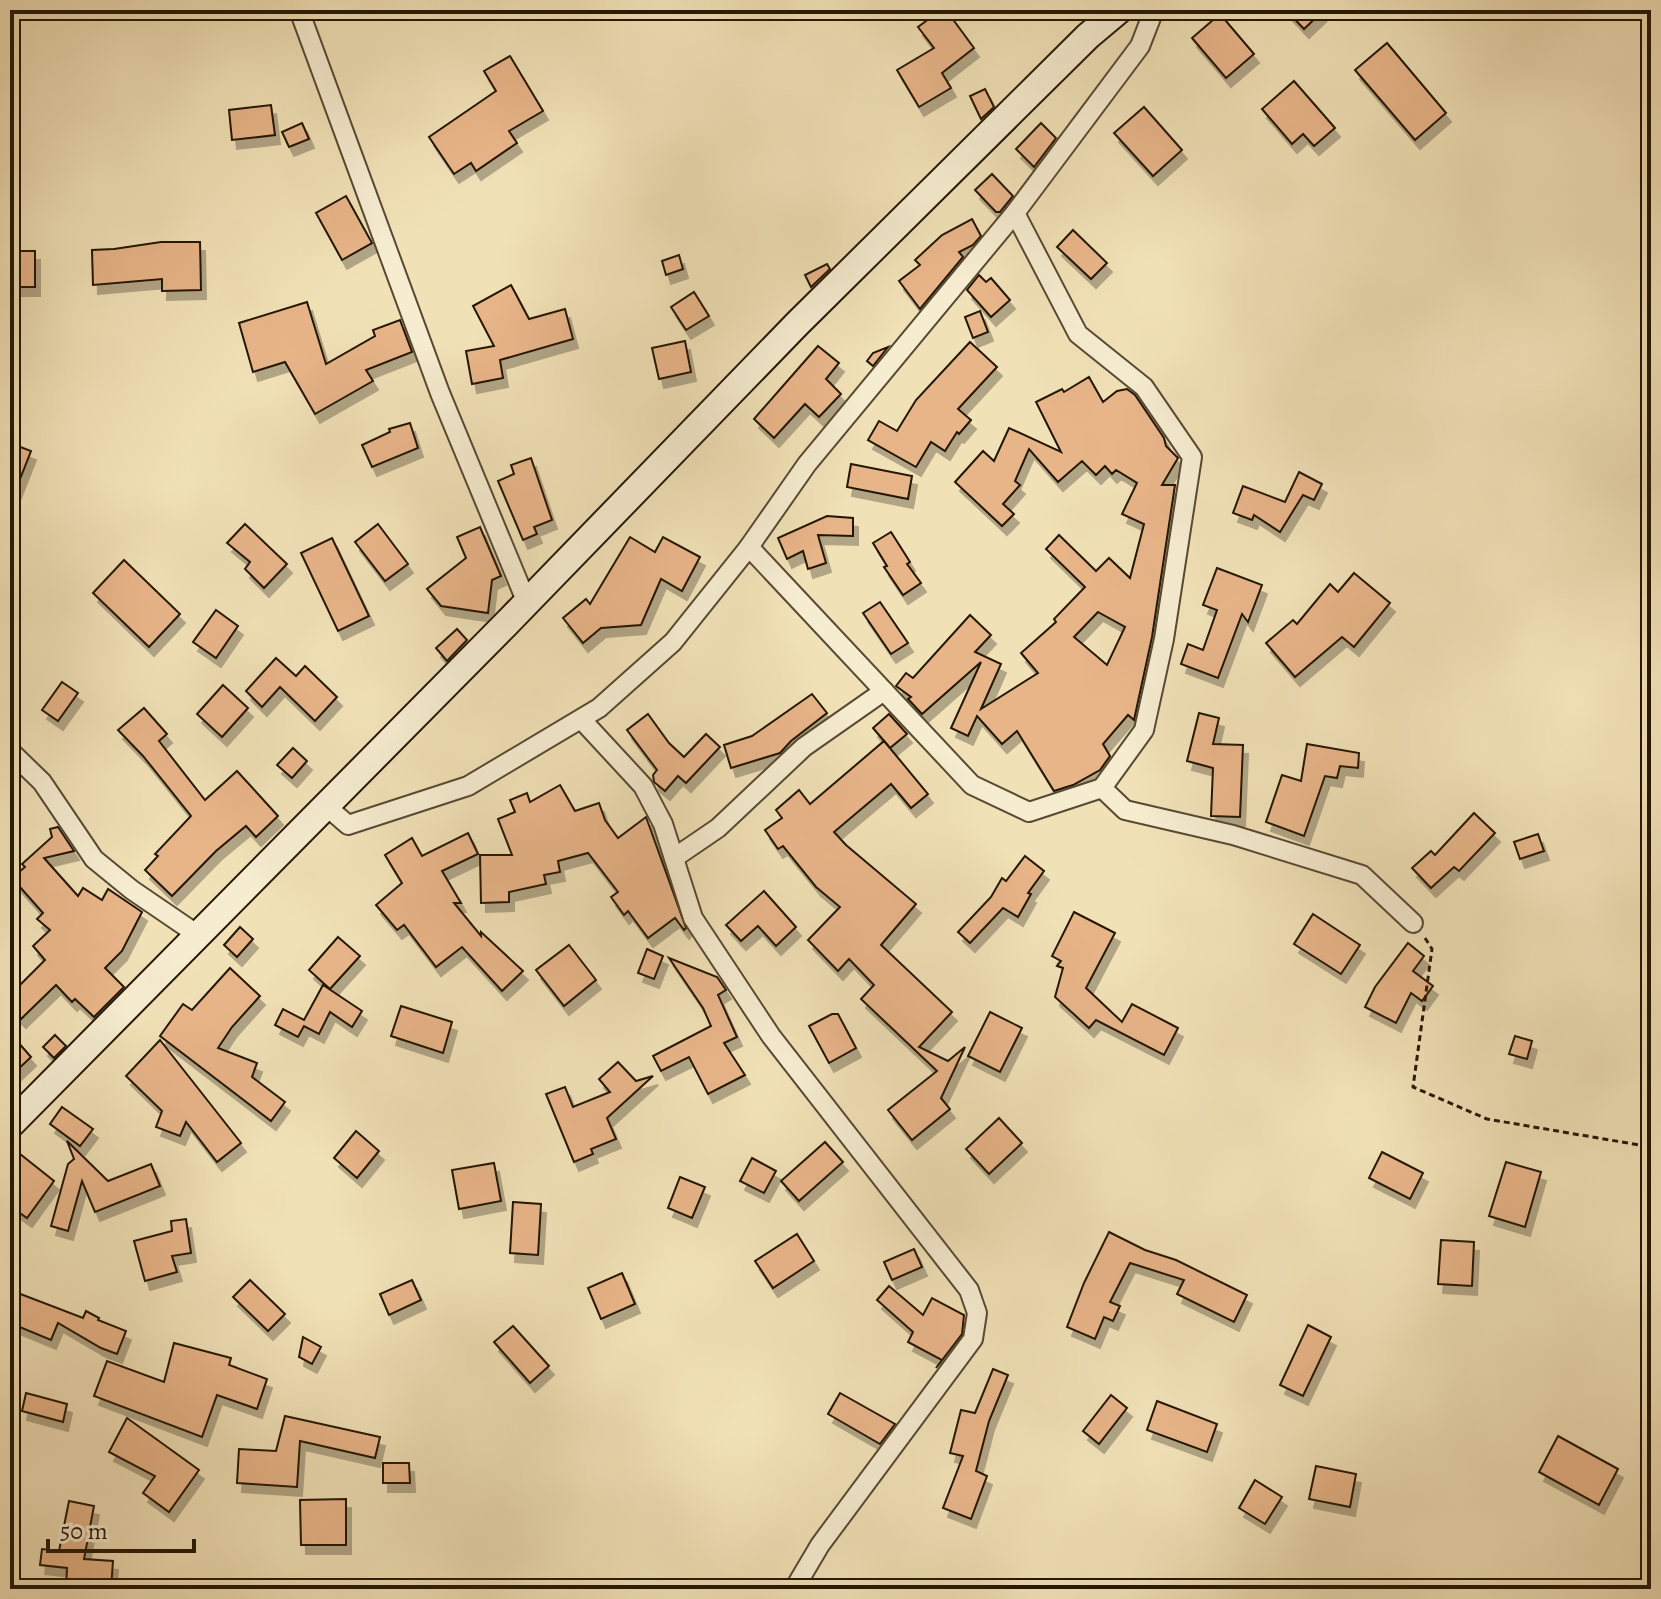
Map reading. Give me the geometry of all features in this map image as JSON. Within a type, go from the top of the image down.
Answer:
[{"type":"street","points":[[299,10],[440,393],[527,603]]},
{"type":"street","points":[[10,1125],[527,603],[797,324],[1088,36],[1119,10]]},
{"type":"street","points":[[326,806],[348,825],[468,786],[599,708],[673,642],[749,547],[807,464],[1015,213],[1140,46],[1154,10]]},
{"type":"street","points":[[749,547],[972,785],[1029,812],[1102,788],[1144,730],[1164,639],[1192,457],[1144,387],[1078,334],[1015,213]]},
{"type":"street","points":[[674,858],[718,828],[804,747],[884,691]]},
{"type":"street","points":[[581,719],[643,786],[663,824],[693,918],[771,1036],[969,1290],[977,1313],[973,1339],[820,1545],[794,1589]]},
{"type":"street","points":[[10,751],[42,782],[94,859],[132,890],[198,935]]},
{"type":"street","points":[[1102,788],[1125,810],[1233,835],[1362,875],[1413,923]]},
{"type":"path","points":[[1413,923],[1432,949],[1413,1087],[1487,1119],[1651,1147]]},
{"type":"building","points":[[941,10],[946,10],[974,48],[942,73],[951,88],[919,107],[897,70],[934,48],[918,27]]},
{"type":"building","points":[[1286,10],[1324,10],[1304,29]]},
{"type":"building","points":[[1220,14],[1254,54],[1226,78],[1192,38]]},
{"type":"building","points":[[1387,43],[1446,113],[1415,140],[1355,70]]},
{"type":"building","points":[[510,56],[543,111],[509,131],[517,143],[476,171],[471,163],[454,174],[429,137],[496,91],[484,71]]},
{"type":"building","points":[[1294,81],[1335,128],[1314,146],[1303,134],[1292,144],[1262,109]]},
{"type":"building","points":[[985,89],[994,107],[981,119],[970,96]]},
{"type":"building","points":[[271,105],[275,135],[232,140],[229,110]]},
{"type":"building","points":[[1144,107],[1182,150],[1153,176],[1114,133]]},
{"type":"building","points":[[302,123],[309,139],[289,147],[282,132]]},
{"type":"building","points":[[1041,123],[1056,138],[1034,167],[1016,149]]},
{"type":"building","points":[[992,174],[1013,196],[1000,212],[996,212],[975,190]]},
{"type":"building","points":[[346,196],[372,243],[342,260],[316,213]]},
{"type":"building","points":[[972,219],[981,236],[973,245],[959,252],[963,257],[920,309],[899,281],[920,265],[915,260],[942,235]]},
{"type":"building","points":[[1073,230],[1107,263],[1091,279],[1057,247]]},
{"type":"building","points":[[161,242],[200,242],[201,290],[162,291],[162,279],[93,285],[92,250]]},
{"type":"building","points":[[10,251],[35,251],[35,287],[10,287]]},
{"type":"building","points":[[679,255],[683,269],[666,275],[662,261]]},
{"type":"building","points":[[827,264],[830,269],[811,287],[805,275]]},
{"type":"building","points":[[979,275],[986,282],[991,278],[1010,300],[991,317],[967,290]]},
{"type":"building","points":[[511,285],[529,319],[565,309],[573,339],[500,360],[503,378],[472,384],[466,351],[494,346],[473,306]]},
{"type":"building","points":[[694,292],[709,316],[686,330],[671,307]]},
{"type":"building","points":[[307,302],[326,364],[375,336],[373,330],[400,320],[412,352],[366,370],[373,381],[315,414],[285,362],[253,372],[239,323]]},
{"type":"building","points":[[980,311],[988,332],[973,338],[965,317]]},
{"type":"building","points":[[685,341],[691,372],[659,379],[652,348]]},
{"type":"building","points":[[970,342],[997,367],[958,409],[971,420],[959,434],[957,432],[945,451],[931,442],[916,467],[868,440],[879,421],[897,431],[916,400]]},
{"type":"building","points":[[818,346],[839,363],[826,379],[841,394],[819,417],[805,404],[774,438],[754,419]]},
{"type":"building","points":[[888,347],[873,366],[867,361],[873,353]]},
{"type":"building","points":[[1089,377],[1103,402],[1117,391],[1127,389],[1135,395],[1164,438],[1166,446],[1178,458],[1162,485],[1175,485],[1152,637],[1134,720],[1128,715],[1103,744],[1110,756],[1100,770],[1073,785],[1054,791],[1017,731],[1002,744],[977,716],[968,736],[951,728],[981,662],[922,714],[908,699],[911,697],[896,686],[906,673],[913,678],[970,615],[991,635],[975,652],[1001,664],[981,709],[1038,673],[1021,653],[1056,622],[1054,619],[1085,587],[1046,549],[1059,535],[1096,571],[1109,558],[1130,578],[1144,524],[1122,514],[1137,483],[1116,470],[1112,474],[1105,466],[1096,475],[1082,461],[1058,482],[1029,449],[1015,481],[1020,485],[1003,504],[1014,514],[1002,526],[955,482],[983,451],[994,461],[1009,428],[1061,452],[1036,402],[1062,389],[1064,392]],"holes":[[[1098,612],[1125,627],[1107,665],[1074,637]]]},
{"type":"building","points":[[410,423],[418,448],[372,467],[362,445],[390,432],[389,429]]},
{"type":"building","points":[[10,443],[31,451],[11,502],[10,501]]},
{"type":"building","points":[[531,458],[552,520],[534,527],[537,534],[523,540],[498,481],[514,474],[511,465]]},
{"type":"building","points":[[851,464],[912,476],[908,499],[847,487]]},
{"type":"building","points":[[1299,472],[1322,484],[1314,500],[1303,495],[1280,532],[1254,515],[1252,520],[1233,513],[1243,486],[1285,502]]},
{"type":"building","points":[[827,516],[853,518],[853,536],[818,535],[826,563],[808,569],[803,551],[787,559],[778,538]]},
{"type":"building","points":[[245,524],[287,564],[264,588],[245,569],[250,562],[227,543]]},
{"type":"building","points":[[378,524],[408,564],[385,581],[355,542]]},
{"type":"building","points":[[480,527],[501,576],[492,580],[488,613],[441,606],[427,589],[466,558],[457,537]]},
{"type":"building","points":[[891,532],[910,562],[907,564],[921,583],[903,595],[884,567],[887,566],[873,543]]},
{"type":"building","points":[[630,537],[655,552],[663,537],[700,557],[682,591],[661,579],[641,625],[601,628],[583,643],[563,618],[586,599],[590,604]]},
{"type":"building","points":[[332,538],[369,616],[338,631],[301,553]]},
{"type":"building","points":[[124,560],[180,614],[149,647],[93,593]]},
{"type":"building","points":[[1217,568],[1262,585],[1248,622],[1242,614],[1218,678],[1181,664],[1188,644],[1203,650],[1217,610],[1203,605]]},
{"type":"building","points":[[1354,573],[1390,603],[1354,647],[1342,637],[1295,677],[1266,643],[1293,620],[1297,624],[1330,584],[1338,592]]},
{"type":"building","points":[[880,602],[908,643],[891,654],[863,613]]},
{"type":"building","points":[[216,610],[238,626],[216,658],[193,642]]},
{"type":"building","points":[[457,629],[467,640],[447,661],[436,648]]},
{"type":"building","points":[[276,658],[296,676],[305,666],[337,697],[315,721],[280,687],[262,707],[246,691]]},
{"type":"building","points":[[62,682],[78,693],[58,721],[42,710]]},
{"type":"building","points":[[223,685],[248,708],[222,737],[197,714]]},
{"type":"building","points":[[812,694],[827,713],[780,753],[731,768],[724,745],[752,736]]},
{"type":"building","points":[[144,708],[167,734],[159,741],[205,800],[237,771],[278,816],[256,837],[246,826],[216,851],[172,896],[145,870],[158,856],[155,854],[191,816],[118,730]]},
{"type":"building","points":[[1199,713],[1219,718],[1213,744],[1243,745],[1240,817],[1211,816],[1213,768],[1187,761]]},
{"type":"building","points":[[648,714],[669,743],[684,757],[706,734],[720,747],[686,783],[678,776],[665,791],[654,782],[653,775],[657,770],[627,730]]},
{"type":"building","points":[[889,714],[907,734],[890,748],[873,728]]},
{"type":"building","points":[[884,741],[928,794],[911,808],[891,784],[834,832],[916,904],[881,945],[952,1012],[919,1047],[948,1061],[965,1047],[941,1098],[950,1109],[912,1140],[888,1110],[937,1071],[861,999],[874,985],[849,959],[838,971],[808,940],[840,907],[816,887],[783,846],[778,849],[765,830],[782,818],[776,810],[799,790],[810,804]]},
{"type":"building","points":[[1307,744],[1359,753],[1358,768],[1340,766],[1337,778],[1325,776],[1304,836],[1266,822],[1282,775],[1301,781]]},
{"type":"building","points":[[293,748],[307,761],[292,778],[277,765]]},
{"type":"building","points":[[560,785],[575,811],[599,803],[605,820],[618,838],[646,817],[686,928],[684,930],[675,918],[648,938],[628,911],[624,915],[611,897],[618,892],[588,853],[558,861],[560,872],[544,875],[546,884],[509,892],[509,902],[481,903],[480,855],[512,855],[498,819],[515,812],[510,800],[527,793],[530,802]]},
{"type":"building","points":[[1474,813],[1495,833],[1459,871],[1454,867],[1431,888],[1412,868],[1431,851],[1435,855]]},
{"type":"building","points":[[58,827],[74,851],[44,858],[78,896],[83,888],[102,900],[108,889],[142,912],[122,951],[105,968],[124,987],[94,1017],[75,999],[72,1002],[56,985],[21,1019],[10,1008],[10,995],[45,960],[33,946],[50,930],[37,919],[43,913],[12,878],[25,867],[22,864],[52,837],[50,829]]},
{"type":"building","points":[[468,833],[478,854],[442,871],[461,903],[454,903],[481,936],[481,932],[523,971],[502,991],[462,947],[436,967],[404,925],[397,930],[376,905],[402,883],[385,855],[412,838],[422,856]]},
{"type":"building","points":[[1538,834],[1544,851],[1520,859],[1514,842]]},
{"type":"building","points":[[1025,856],[1044,871],[1028,893],[1031,894],[1018,917],[1003,908],[970,943],[958,932],[991,897],[1002,878],[1006,881]]},
{"type":"building","points":[[764,891],[796,927],[776,946],[758,926],[741,941],[726,925]]},
{"type":"building","points":[[1074,912],[1115,933],[1086,988],[1122,1022],[1132,1004],[1178,1028],[1164,1055],[1096,1020],[1089,1028],[1055,997],[1063,968],[1057,966],[1061,961],[1052,956]]},
{"type":"building","points":[[1313,914],[1360,945],[1341,974],[1294,944]]},
{"type":"building","points":[[240,927],[253,939],[237,957],[224,945]]},
{"type":"building","points":[[338,937],[360,956],[330,989],[309,970]]},
{"type":"building","points":[[1408,943],[1424,956],[1413,971],[1433,986],[1422,1001],[1411,993],[1396,1023],[1365,1007],[1375,987]]},
{"type":"building","points":[[569,945],[596,980],[564,1006],[536,970]]},
{"type":"building","points":[[647,949],[663,956],[654,979],[638,973]]},
{"type":"building","points":[[669,958],[717,977],[726,990],[718,995],[737,1037],[724,1043],[745,1075],[708,1094],[689,1057],[661,1071],[653,1056],[711,1026],[703,1008]]},
{"type":"building","points":[[230,968],[260,996],[218,1048],[257,1063],[252,1077],[285,1102],[271,1121],[160,1036],[183,1004],[192,1010]]},
{"type":"building","points":[[323,985],[362,1011],[352,1027],[330,1012],[319,1034],[304,1026],[298,1037],[275,1025],[283,1009],[304,1020]]},
{"type":"building","points":[[401,1006],[452,1022],[443,1053],[391,1036]]},
{"type":"building","points":[[990,1012],[1022,1028],[1000,1072],[968,1056]]},
{"type":"building","points":[[838,1014],[856,1048],[829,1063],[809,1026]]},
{"type":"building","points":[[10,1033],[31,1057],[10,1077]]},
{"type":"building","points":[[55,1035],[66,1046],[54,1058],[43,1047]]},
{"type":"building","points":[[1515,1036],[1532,1041],[1527,1059],[1509,1054]]},
{"type":"building","points":[[160,1040],[241,1143],[217,1162],[186,1122],[180,1136],[156,1127],[162,1111],[126,1076]]},
{"type":"building","points":[[618,1062],[636,1081],[653,1076],[607,1118],[616,1139],[591,1149],[593,1154],[574,1162],[546,1094],[565,1087],[573,1107],[610,1092],[599,1079]]},
{"type":"building","points":[[62,1107],[93,1129],[80,1146],[50,1124]]},
{"type":"building","points":[[999,1118],[1022,1143],[989,1174],[966,1149]]},
{"type":"building","points":[[356,1131],[379,1151],[357,1178],[334,1158]]},
{"type":"building","points":[[67,1141],[108,1181],[151,1164],[160,1186],[95,1212],[82,1181],[68,1231],[51,1226],[68,1164],[74,1159]]},
{"type":"building","points":[[825,1142],[843,1162],[799,1201],[781,1181]]},
{"type":"building","points":[[10,1146],[54,1181],[27,1218],[10,1206]]},
{"type":"building","points":[[1382,1152],[1423,1173],[1410,1199],[1369,1178]]},
{"type":"building","points":[[752,1158],[776,1171],[764,1193],[740,1181]]},
{"type":"building","points":[[1506,1162],[1541,1172],[1525,1227],[1489,1216]]},
{"type":"building","points":[[494,1163],[501,1201],[459,1209],[452,1170]]},
{"type":"building","points":[[680,1177],[705,1187],[692,1218],[668,1208]]},
{"type":"building","points":[[513,1202],[541,1204],[538,1255],[510,1253]]},
{"type":"building","points":[[186,1219],[191,1253],[172,1256],[177,1272],[145,1281],[134,1241],[172,1231],[171,1221]]},
{"type":"building","points":[[1109,1232],[1247,1295],[1234,1322],[1177,1294],[1184,1280],[1130,1263],[1110,1302],[1120,1306],[1113,1321],[1104,1317],[1095,1339],[1067,1327]]},
{"type":"building","points":[[797,1234],[814,1261],[773,1288],[755,1261]]},
{"type":"building","points":[[1441,1240],[1474,1242],[1472,1286],[1438,1284]]},
{"type":"building","points":[[914,1249],[922,1267],[892,1280],[884,1262]]},
{"type":"building","points":[[622,1273],[635,1304],[601,1319],[588,1288]]},
{"type":"building","points":[[250,1280],[285,1314],[268,1331],[233,1297]]},
{"type":"building","points":[[412,1280],[421,1300],[389,1315],[380,1294]]},
{"type":"building","points":[[889,1286],[923,1315],[932,1298],[964,1315],[962,1334],[936,1368],[942,1360],[908,1342],[913,1332],[877,1300]]},
{"type":"building","points":[[10,1290],[83,1318],[86,1311],[98,1320],[126,1331],[117,1354],[58,1323],[51,1340],[10,1323]]},
{"type":"building","points":[[1308,1325],[1331,1337],[1303,1396],[1280,1385]]},
{"type":"building","points":[[513,1326],[549,1366],[530,1383],[494,1342]]},
{"type":"building","points":[[303,1337],[321,1347],[312,1364],[299,1357]]},
{"type":"building","points":[[174,1343],[231,1358],[229,1365],[267,1379],[257,1409],[217,1395],[202,1437],[94,1396],[107,1361],[164,1382]]},
{"type":"building","points":[[993,1369],[1008,1375],[989,1421],[976,1471],[987,1476],[971,1519],[943,1508],[963,1456],[950,1453],[961,1410],[975,1413]]},
{"type":"building","points":[[26,1393],[67,1404],[63,1422],[22,1411]]},
{"type":"building","points":[[840,1393],[895,1424],[880,1444],[828,1414]]},
{"type":"building","points":[[1111,1395],[1127,1408],[1099,1444],[1083,1431]]},
{"type":"building","points":[[1157,1401],[1217,1424],[1207,1452],[1147,1430]]},
{"type":"building","points":[[285,1416],[380,1437],[375,1458],[300,1441],[297,1487],[237,1483],[239,1449],[276,1451]]},
{"type":"building","points":[[127,1418],[199,1470],[169,1512],[143,1493],[155,1476],[109,1452]]},
{"type":"building","points":[[1558,1436],[1618,1469],[1599,1505],[1539,1472]]},
{"type":"building","points":[[383,1463],[409,1463],[410,1483],[383,1483]]},
{"type":"building","points":[[1316,1466],[1356,1474],[1350,1507],[1309,1499]]},
{"type":"building","points":[[1255,1480],[1282,1497],[1265,1524],[1239,1508]]},
{"type":"building","points":[[346,1499],[346,1545],[301,1545],[300,1500]]},
{"type":"building","points":[[69,1501],[94,1506],[84,1559],[113,1561],[111,1589],[66,1589],[67,1568],[40,1565],[42,1549],[59,1551]]}]
